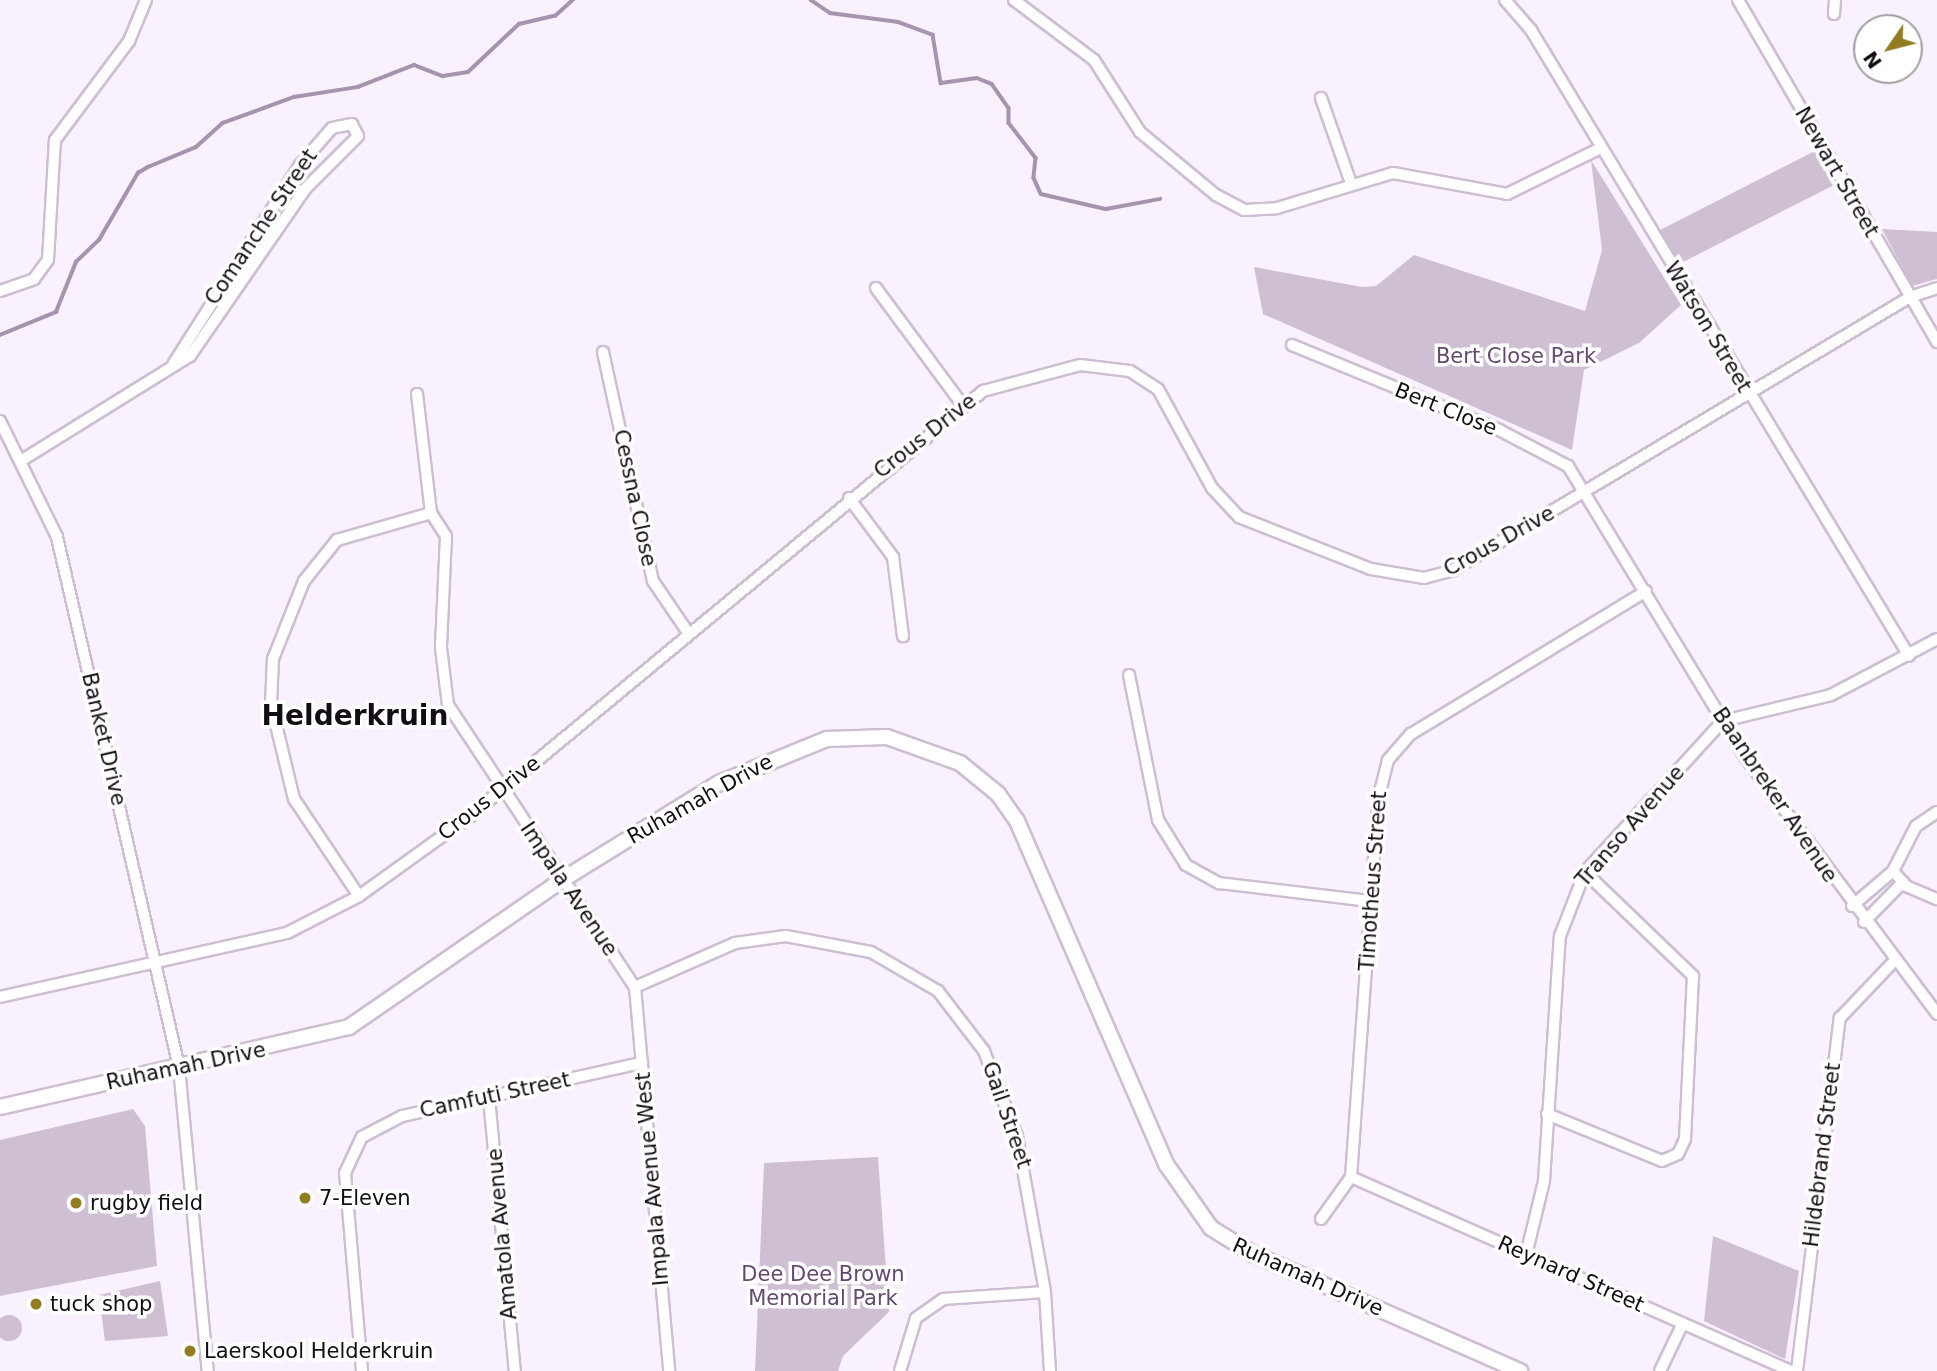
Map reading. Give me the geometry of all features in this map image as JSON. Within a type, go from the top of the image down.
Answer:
[{"type":"street","points":[[0,291],[34,278],[48,260],[55,140],[129,41],[146,0]]},
{"type":"street","points":[[1014,0],[1092,58],[1132,122],[1230,205],[1262,211],[1351,183],[1419,174],[1507,194],[1601,148]]},
{"type":"street","name":"Watson Street","points":[[1505,0],[1531,30],[1909,656]]},
{"type":"street","name":"Newart Street","points":[[1738,0],[1937,342]]},
{"type":"street","points":[[1834,14],[1835,0]]},
{"type":"street","points":[[1321,98],[1351,183]]},
{"type":"street","name":"Comanche Street","points":[[22,460],[174,363],[204,340],[305,189],[358,136],[355,126],[332,128],[300,165],[174,363]]},
{"type":"street","points":[[876,288],[961,403]]},
{"type":"street","name":"Crous Drive","points":[[0,997],[305,928],[359,896],[501,791],[961,403],[1080,365],[1130,371],[1149,380],[1169,404],[1229,510],[1323,552],[1399,577],[1453,570],[1910,297],[1937,288]]},
{"type":"street","name":"Bert Close","points":[[1292,345],[1552,454],[1585,493]]},
{"type":"street","name":"Cessna Close","points":[[603,352],[655,588],[688,634]]},
{"type":"street","name":"Impala Avenue","points":[[418,394],[431,513],[446,536],[441,648],[449,705],[501,791],[565,878],[635,987]]},
{"type":"street","name":"Banket Drive","points":[[0,421],[22,460],[57,537],[179,1067],[208,1371]]},
{"type":"street","name":"Baanbreker Avenue","points":[[1585,493],[1723,721],[1852,906],[1937,1014]]},
{"type":"street","points":[[849,498],[893,557],[903,636]]},
{"type":"street","points":[[359,896],[294,799],[271,704],[273,660],[304,581],[337,540],[431,513]]},
{"type":"street","name":"Timotheus Street","points":[[1351,1177],[1382,776],[1399,745],[1646,591]]},
{"type":"street","points":[[1723,721],[1831,695],[1937,639]]},
{"type":"street","points":[[1129,675],[1158,820],[1186,865],[1219,883],[1371,901]]},
{"type":"street","name":"Transo Avenue","points":[[1526,1255],[1540,1208],[1560,936],[1585,872],[1723,721]]},
{"type":"street","name":"Ruhamah Drive","points":[[0,1107],[357,1024],[565,878],[719,783],[827,739],[887,737],[960,763],[998,794],[1017,821],[1156,1143],[1211,1228],[1253,1254],[1520,1371]]},
{"type":"street","points":[[1852,906],[1893,871],[1916,826],[1937,812]]},
{"type":"street","points":[[1893,871],[1903,882],[1937,899]]},
{"type":"street","points":[[1547,1114],[1662,1161],[1678,1154],[1685,1139],[1693,976],[1585,872]]},
{"type":"street","points":[[1864,922],[1903,882]]},
{"type":"street","name":"Gail Street","points":[[635,987],[691,958],[767,936],[836,941],[911,970],[961,1019],[994,1069],[1030,1185],[1045,1292],[1050,1371]]},
{"type":"street","name":"Hildebrand Street","points":[[1797,1371],[1840,1018],[1894,961]]},
{"type":"street","name":"Impala Avenue West","points":[[635,987],[669,1371]]},
{"type":"street","name":"Camfuti Street","points":[[362,1371],[345,1173],[356,1145],[390,1120],[642,1063]]},
{"type":"street","name":"Amatola Avenue","points":[[489,1098],[515,1371]]},
{"type":"street","points":[[1321,1219],[1351,1177]]},
{"type":"street","name":"Reynard Street","points":[[1351,1177],[1791,1371]]},
{"type":"street","points":[[900,1371],[916,1318],[943,1299],[1045,1292]]},
{"type":"street","points":[[1660,1371],[1683,1324]]},
{"type":"green space","points":[[1815,151],[1833,186],[1676,266],[1658,231]]},
{"type":"green space","name":"Bert Close Park","points":[[1591,160],[1681,305],[1639,343],[1584,370],[1572,450],[1263,314],[1254,267],[1362,287],[1376,286],[1414,255],[1585,311],[1602,250]]},
{"type":"green space","points":[[1882,229],[1937,232],[1937,279],[1912,286]]},
{"type":"green space","name":"rugby field","points":[[133,1109],[145,1126],[157,1266],[0,1296],[0,1140]]},
{"type":"green space","name":"Dee Dee Brown Memorial Park","points":[[878,1157],[889,1312],[843,1356],[838,1371],[755,1371],[764,1163]]},
{"type":"green space","points":[[1713,1236],[1799,1271],[1785,1359],[1704,1321]]},
{"type":"green space","points":[[160,1281],[168,1336],[105,1341],[99,1295]]},
{"type":"green space","points":[[9,1315],[18,1319],[22,1328],[18,1337],[9,1341],[0,1337],[-4,1328],[0,1319]]},
{"type":"waterway","points":[[0,335],[56,312],[76,262],[99,240],[138,173],[196,147],[223,123],[294,97],[358,87],[414,65],[443,76],[468,72],[519,24],[555,16],[573,0]]},
{"type":"waterway","points":[[811,0],[830,13],[898,22],[933,35],[941,83],[977,78],[992,84],[1009,108],[1009,123],[1036,158],[1034,178],[1041,194],[1106,209],[1160,199]]},
{"type":"place","name":"7-Eleven","points":[[305,1198]]},
{"type":"place","name":"rugby field","points":[[76,1203]]},
{"type":"place","name":"tuck shop","points":[[36,1304]]},
{"type":"place","name":"Laerskool Helderkruin","points":[[190,1351]]},
{"type":"district","name":"Helderkruin","points":[[355,716]]}]
